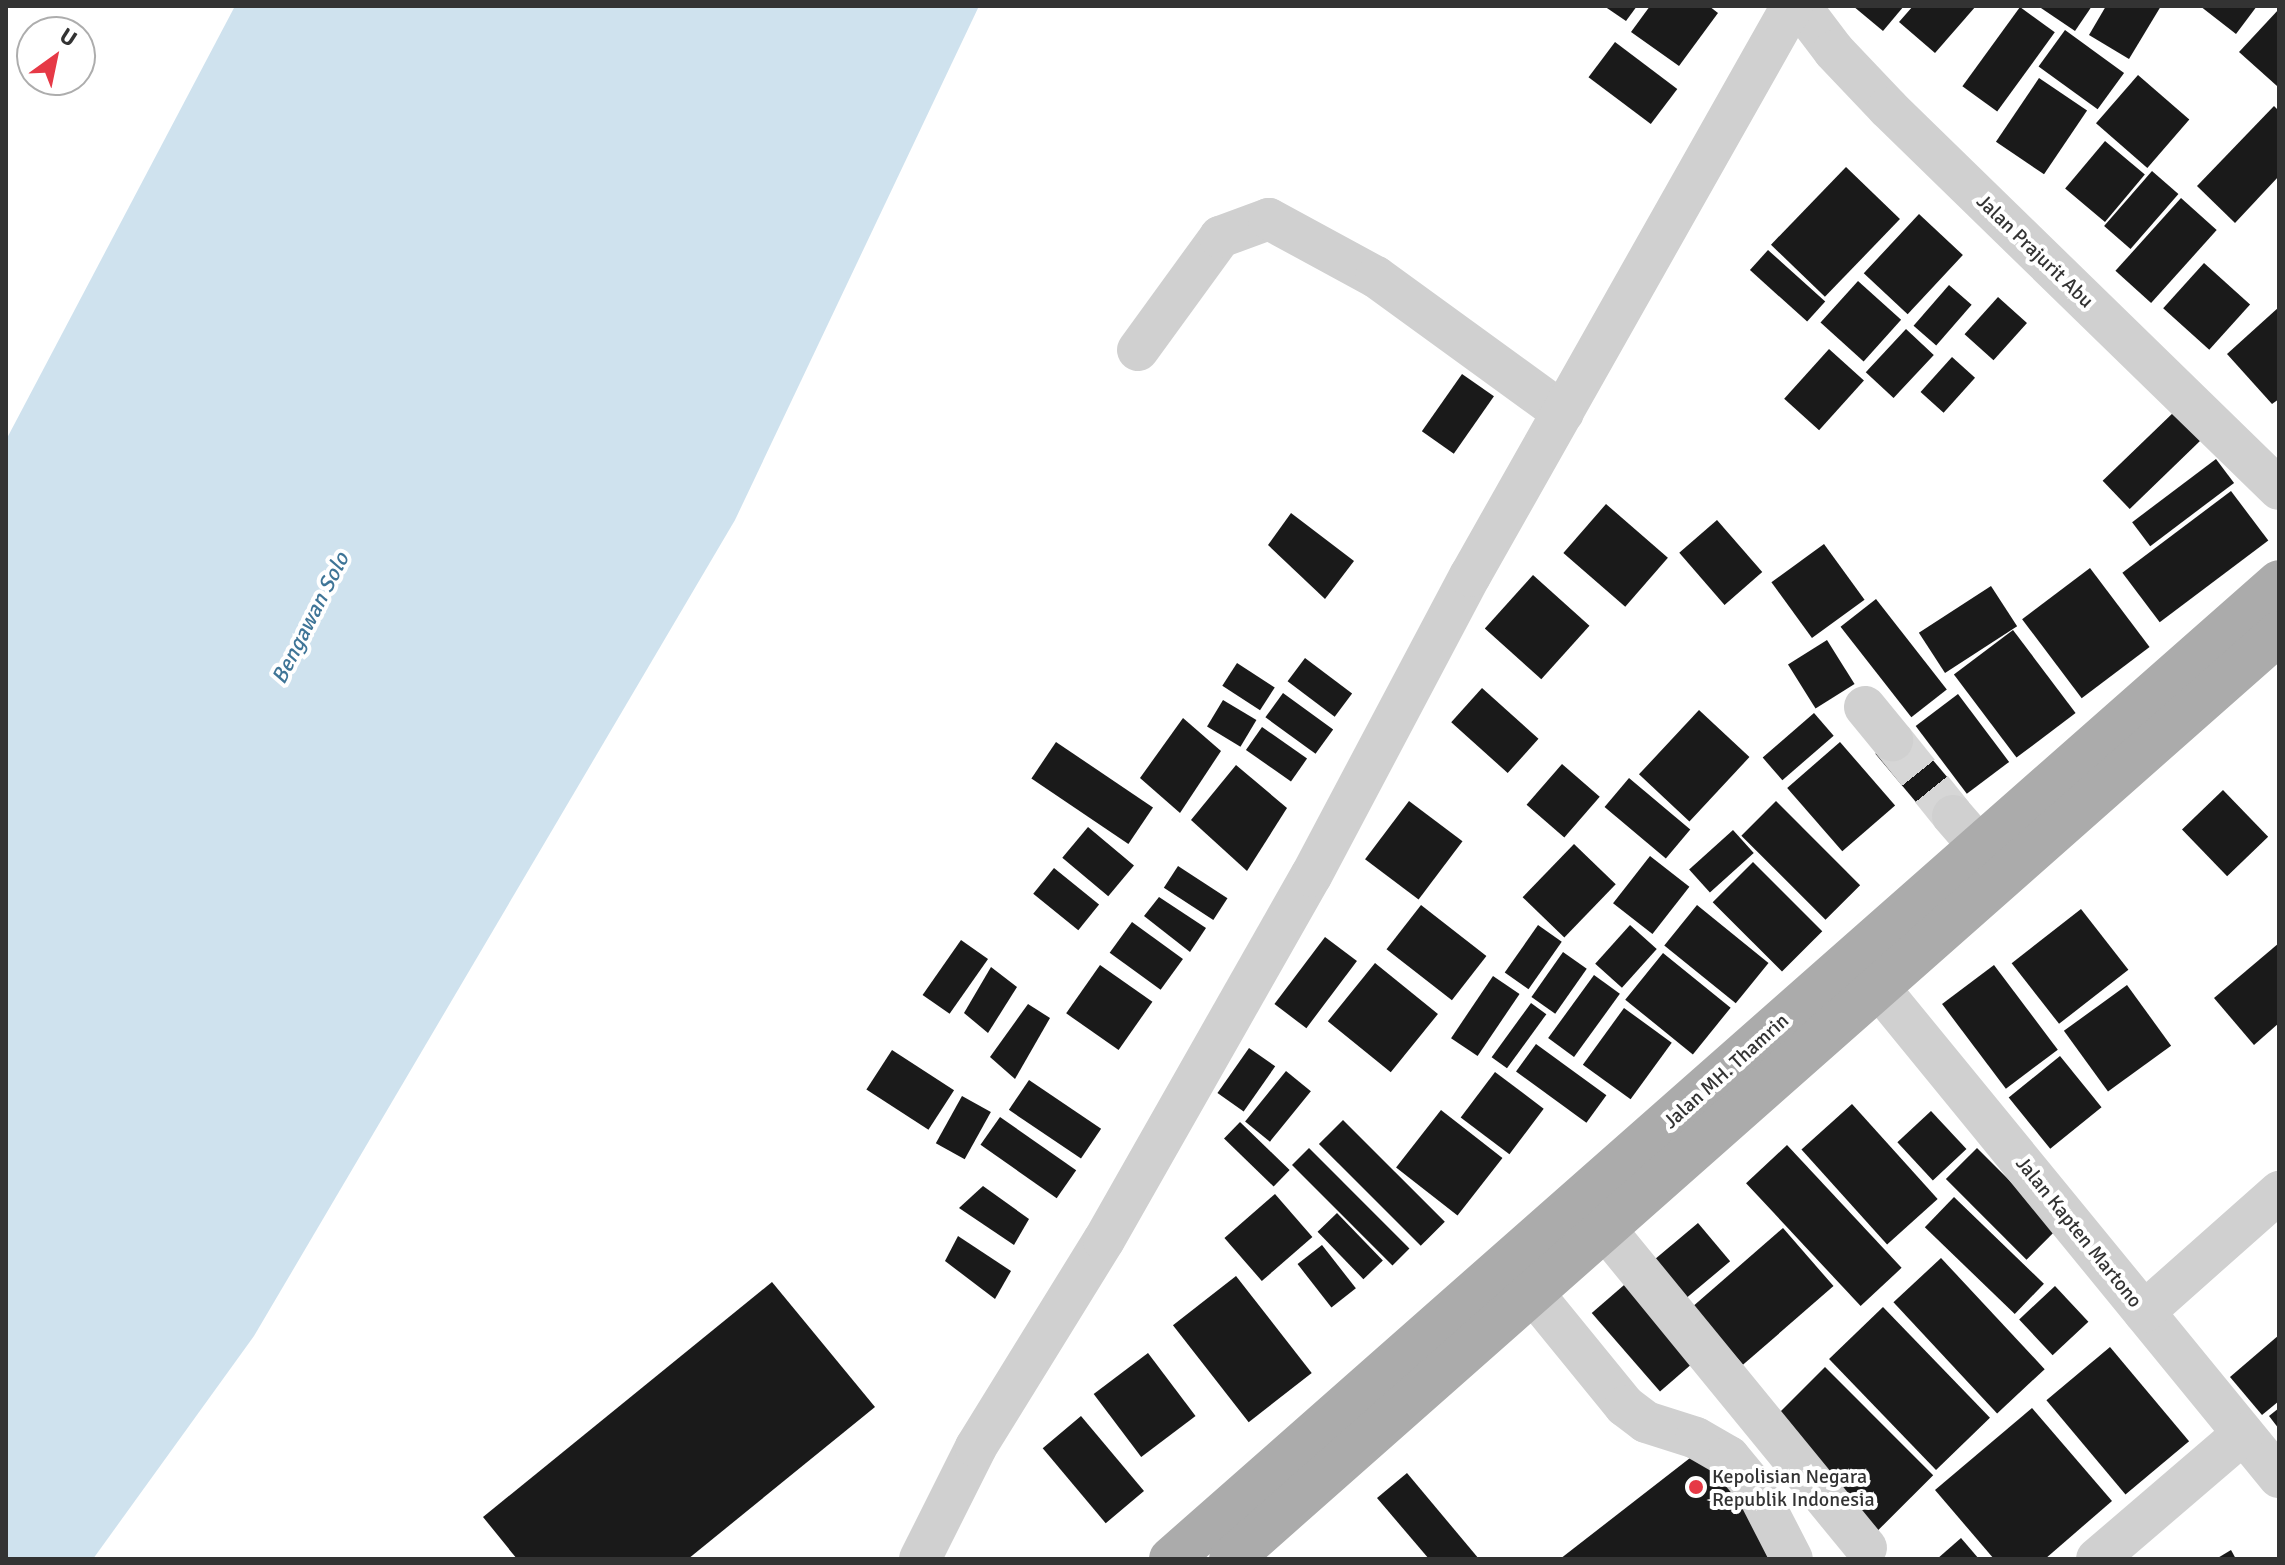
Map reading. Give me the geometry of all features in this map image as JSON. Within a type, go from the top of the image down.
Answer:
[{"type":"main road","name":"Jalan MH. Thamrin","points":[[1530,1279],[1605,1229],[1876,972],[1966,831],[2279,582]]},
{"type":"main road","name":"Jalan MH. Thamrin","points":[[1171,1559],[1367,1414],[1530,1279],[1876,972],[2279,633]]},
{"type":"main road","name":"Jalan MH. Thamrin","points":[[1231,1559],[1367,1414]]},
{"type":"street","points":[[925,1556],[976,1447],[1104,1240],[1311,876],[1563,413],[1792,6]]},
{"type":"street","name":"Jalan Prajurit Abu","points":[[1800,6],[1834,51],[1888,108],[2279,489]]},
{"type":"street","points":[[1138,350],[1220,237],[1269,219],[1376,277],[1563,413]]},
{"type":"street","points":[[1865,707],[1892,740]]},
{"type":"street","name":"Jalan Kapten Martono","points":[[1876,972],[2144,1312],[2279,1477]]},
{"type":"street","points":[[2144,1312],[2279,1192]]},
{"type":"street","points":[[1605,1229],[1866,1548]]},
{"type":"street","points":[[1530,1279],[1625,1406],[1646,1422],[1696,1438],[1729,1457],[1757,1491],[1792,1559]]},
{"type":"street","points":[[2097,1559],[2243,1434]]},
{"type":"water","name":"Bengawan Solo","points":[[235,6],[979,6],[735,520],[254,1336],[93,1559],[6,1559],[6,440]]},
{"type":"building","points":[[1604,6],[1637,6],[1626,21]]},
{"type":"building","points":[[1650,6],[1709,6],[1718,13],[1679,66],[1631,32]]},
{"type":"building","points":[[1853,6],[1904,6],[1883,31]]},
{"type":"building","points":[[1913,6],[1976,6],[1935,53],[1899,22]]},
{"type":"building","points":[[2038,6],[2092,6],[2075,31]]},
{"type":"building","points":[[2106,6],[2161,6],[2129,59],[2089,35]]},
{"type":"building","points":[[2200,6],[2257,6],[2236,34]]},
{"type":"building","points":[[2020,7],[2055,32],[1997,112],[1962,86]]},
{"type":"building","points":[[2279,9],[2279,84],[2277,86],[2239,52]]},
{"type":"building","points":[[2065,30],[2124,73],[2098,109],[2039,66]]},
{"type":"building","points":[[1615,42],[1677,89],[1651,124],[1589,77]]},
{"type":"building","points":[[2138,75],[2189,120],[2147,168],[2096,123]]},
{"type":"building","points":[[2039,78],[2087,110],[2044,174],[1996,142]]},
{"type":"building","points":[[2274,106],[2279,111],[2279,176],[2235,223],[2197,186]]},
{"type":"building","points":[[2105,141],[2145,174],[2105,222],[2065,188]]},
{"type":"building","points":[[1846,167],[1900,219],[1825,297],[1771,245]]},
{"type":"building","points":[[2152,171],[2178,194],[2131,249],[2104,226]]},
{"type":"building","points":[[2181,198],[2217,230],[2151,303],[2115,271]]},
{"type":"building","points":[[1919,214],[1963,255],[1908,314],[1864,273]]},
{"type":"building","points":[[1768,250],[1825,302],[1807,322],[1750,270]]},
{"type":"building","points":[[2204,263],[2250,304],[2209,350],[2163,308]]},
{"type":"building","points":[[1858,281],[1901,320],[1864,361],[1821,323]]},
{"type":"building","points":[[1949,285],[1972,305],[1936,345],[1914,326]]},
{"type":"building","points":[[1998,297],[2027,323],[1994,360],[1965,334]]},
{"type":"building","points":[[2279,307],[2279,399],[2272,404],[2227,354]]},
{"type":"building","points":[[1906,329],[1934,355],[1894,398],[1866,372]]},
{"type":"building","points":[[1829,349],[1864,380],[1819,430],[1784,399]]},
{"type":"building","points":[[1952,357],[1975,378],[1944,413],[1921,392]]},
{"type":"building","points":[[1462,374],[1494,396],[1454,454],[1422,431]]},
{"type":"building","points":[[2176,410],[2203,438],[2130,509],[2103,481]]},
{"type":"building","points":[[2216,459],[2234,483],[2150,546],[2132,522]]},
{"type":"building","points":[[2231,491],[2268,541],[2160,622],[2122,573]]},
{"type":"building","points":[[1606,504],[1668,558],[1625,607],[1563,553]]},
{"type":"building","points":[[1291,513],[1354,561],[1325,599],[1268,545]]},
{"type":"building","points":[[1717,520],[1762,572],[1725,605],[1679,553]]},
{"type":"building","points":[[1824,544],[1865,600],[1812,638],[1771,582]]},
{"type":"building","points":[[2090,568],[2150,647],[2082,698],[2022,619]]},
{"type":"building","points":[[1533,575],[1589,626],[1541,679],[1485,629]]},
{"type":"building","points":[[1991,586],[2017,626],[1945,673],[1919,633]]},
{"type":"building","points":[[1876,599],[1947,690],[1911,717],[1841,627]]},
{"type":"building","points":[[2013,630],[2076,713],[2016,758],[1954,675]]},
{"type":"building","points":[[1827,640],[1855,684],[1816,708],[1788,664]]},
{"type":"building","points":[[1305,658],[1352,694],[1335,717],[1288,681]]},
{"type":"building","points":[[1237,663],[1275,688],[1260,710],[1222,686]]},
{"type":"building","points":[[1482,688],[1538,739],[1508,773],[1451,722]]},
{"type":"building","points":[[1283,693],[1333,729],[1316,754],[1265,717]]},
{"type":"building","points":[[1958,694],[2009,762],[1967,794],[1916,726]]},
{"type":"building","points":[[1223,700],[1256,720],[1240,747],[1207,727]]},
{"type":"building","points":[[1699,710],[1749,757],[1689,821],[1639,774]]},
{"type":"building","points":[[1814,713],[1834,736],[1782,780],[1763,758]]},
{"type":"building","points":[[1183,718],[1221,751],[1180,813],[1140,778]]},
{"type":"building","points":[[1262,727],[1307,759],[1291,781],[1246,750]]},
{"type":"building","points":[[1906,728],[1968,802],[1938,828],[1875,754]]},
{"type":"building","points":[[1056,742],[1153,807],[1128,844],[1031,778]]},
{"type":"building","points":[[1840,742],[1895,805],[1842,851],[1787,788]]},
{"type":"building","points":[[1562,764],[1600,797],[1564,838],[1527,805]]},
{"type":"building","points":[[1236,765],[1287,808],[1247,871],[1191,820]]},
{"type":"building","points":[[1629,778],[1690,829],[1666,859],[1605,807]]},
{"type":"building","points":[[2223,790],[2268,837],[2227,876],[2182,830]]},
{"type":"building","points":[[1409,801],[1463,841],[1419,900],[1365,859]]},
{"type":"building","points":[[1776,801],[1860,885],[1825,920],[1741,836]]},
{"type":"building","points":[[1088,827],[1134,866],[1108,896],[1062,858]]},
{"type":"building","points":[[1733,830],[1754,853],[1710,893],[1689,869]]},
{"type":"building","points":[[1574,844],[1616,884],[1564,938],[1523,897]]},
{"type":"building","points":[[1650,856],[1689,887],[1652,934],[1613,903]]},
{"type":"building","points":[[1753,862],[1822,931],[1782,972],[1713,902]]},
{"type":"building","points":[[1178,866],[1227,898],[1213,920],[1164,888]]},
{"type":"building","points":[[1054,868],[1099,905],[1078,930],[1033,894]]},
{"type":"building","points":[[1159,897],[1206,928],[1190,952],[1144,916]]},
{"type":"building","points":[[1421,905],[1486,956],[1452,1000],[1387,949]]},
{"type":"building","points":[[1697,905],[1768,963],[1736,1003],[1664,945]]},
{"type":"building","points":[[2081,909],[2128,970],[2059,1024],[2012,963]]},
{"type":"building","points":[[1132,922],[1183,959],[1161,990],[1110,953]]},
{"type":"building","points":[[1538,925],[1562,942],[1528,989],[1505,973]]},
{"type":"building","points":[[1630,925],[1657,949],[1622,988],[1595,964]]},
{"type":"building","points":[[1325,937],[1357,961],[1306,1028],[1274,1004]]},
{"type":"building","points":[[961,940],[988,959],[950,1014],[923,995]]},
{"type":"building","points":[[2279,943],[2279,1023],[2254,1045],[2214,998]]},
{"type":"building","points":[[1563,952],[1587,969],[1555,1014],[1531,997]]},
{"type":"building","points":[[1663,953],[1731,1008],[1693,1054],[1625,1000]]},
{"type":"building","points":[[1375,963],[1438,1014],[1391,1072],[1328,1021]]},
{"type":"building","points":[[1100,965],[1152,1002],[1119,1050],[1066,1013]]},
{"type":"building","points":[[1994,965],[2058,1050],[2006,1089],[1942,1004]]},
{"type":"building","points":[[991,967],[1017,987],[988,1033],[964,1013]]},
{"type":"building","points":[[1594,975],[1620,994],[1574,1057],[1548,1038]]},
{"type":"building","points":[[1493,976],[1520,994],[1478,1056],[1451,1038]]},
{"type":"building","points":[[2127,985],[2171,1046],[2108,1092],[2064,1031]]},
{"type":"building","points":[[1531,1003],[1546,1014],[1507,1068],[1492,1057]]},
{"type":"building","points":[[1028,1004],[1050,1018],[1015,1079],[990,1057]]},
{"type":"building","points":[[1624,1008],[1672,1043],[1631,1099],[1583,1065]]},
{"type":"building","points":[[1536,1044],[1606,1095],[1586,1123],[1516,1072]]},
{"type":"building","points":[[1249,1048],[1275,1066],[1244,1111],[1217,1093]]},
{"type":"building","points":[[892,1050],[954,1090],[928,1130],[866,1089]]},
{"type":"building","points":[[2060,1056],[2102,1107],[2050,1149],[2009,1098]]},
{"type":"building","points":[[1286,1071],[1311,1091],[1270,1142],[1245,1122]]},
{"type":"building","points":[[1495,1072],[1544,1109],[1509,1154],[1461,1118]]},
{"type":"building","points":[[1029,1080],[1101,1129],[1081,1158],[1009,1110]]},
{"type":"building","points":[[962,1096],[991,1112],[965,1159],[936,1143]]},
{"type":"building","points":[[1852,1104],[1938,1199],[1887,1245],[1801,1150]]},
{"type":"building","points":[[1441,1110],[1502,1158],[1458,1216],[1396,1168]]},
{"type":"building","points":[[1931,1111],[1966,1149],[1933,1180],[1897,1142]]},
{"type":"building","points":[[1000,1117],[1076,1170],[1057,1198],[980,1145]]},
{"type":"building","points":[[1343,1120],[1445,1222],[1421,1246],[1319,1144]]},
{"type":"building","points":[[1240,1122],[1290,1170],[1274,1186],[1224,1139]]},
{"type":"building","points":[[1787,1145],[1902,1268],[1861,1306],[1746,1183]]},
{"type":"building","points":[[1309,1148],[1409,1248],[1392,1265],[1292,1165]]},
{"type":"building","points":[[1977,1148],[2058,1229],[2026,1260],[1946,1179]]},
{"type":"building","points":[[983,1186],[1029,1219],[1014,1245],[959,1208]]},
{"type":"building","points":[[1275,1194],[1312,1237],[1262,1281],[1224,1238]]},
{"type":"building","points":[[1954,1197],[2044,1284],[2015,1314],[1925,1227]]},
{"type":"building","points":[[1337,1213],[1383,1260],[1363,1279],[1318,1232]]},
{"type":"building","points":[[1698,1223],[1730,1261],[1682,1302],[1650,1263]]},
{"type":"building","points":[[1783,1228],[1834,1286],[1743,1365],[1692,1307]]},
{"type":"building","points":[[958,1236],[1011,1271],[995,1299],[945,1261]]},
{"type":"building","points":[[1322,1245],[1356,1288],[1331,1307],[1298,1264]]},
{"type":"building","points":[[1941,1258],[2045,1369],[1997,1413],[1893,1302]]},
{"type":"building","points":[[1236,1276],[1312,1373],[1249,1422],[1173,1325]]},
{"type":"building","points":[[1631,1279],[1699,1357],[1660,1392],[1592,1313]]},
{"type":"building","points":[[772,1282],[875,1407],[688,1559],[517,1559],[483,1517]]},
{"type":"building","points":[[2055,1286],[2088,1322],[2053,1355],[2019,1319]]},
{"type":"building","points":[[1883,1307],[1990,1418],[1936,1470],[1829,1359]]},
{"type":"building","points":[[2279,1335],[2279,1401],[2262,1415],[2230,1377]]},
{"type":"building","points":[[2110,1347],[2189,1441],[2125,1495],[2046,1400]]},
{"type":"building","points":[[1148,1353],[1196,1416],[1141,1457],[1094,1394]]},
{"type":"building","points":[[1825,1367],[1933,1475],[1878,1530],[1770,1422]]},
{"type":"building","points":[[2032,1408],[2112,1501],[2045,1559],[1994,1559],[1935,1490]]},
{"type":"building","points":[[2279,1408],[2279,1429],[2269,1416]]},
{"type":"building","points":[[1081,1416],[1144,1491],[1106,1523],[1043,1448]]},
{"type":"building","name":"Kepolisian Negara Republik Indonesia","points":[[1708,1444],[1790,1559],[1560,1559]]},
{"type":"building","points":[[1407,1473],[1479,1559],[1429,1559],[1377,1498]]},
{"type":"building","points":[[1961,1538],[1979,1559],[1937,1559]]},
{"type":"building","points":[[2231,1550],[2236,1559],[2216,1559]]},
{"type":"tunnel","points":[[1892,740],[1953,816]]},
{"type":"place","name":"Kepolisian Negara Republik Indonesia","points":[[1696,1487]]}]
